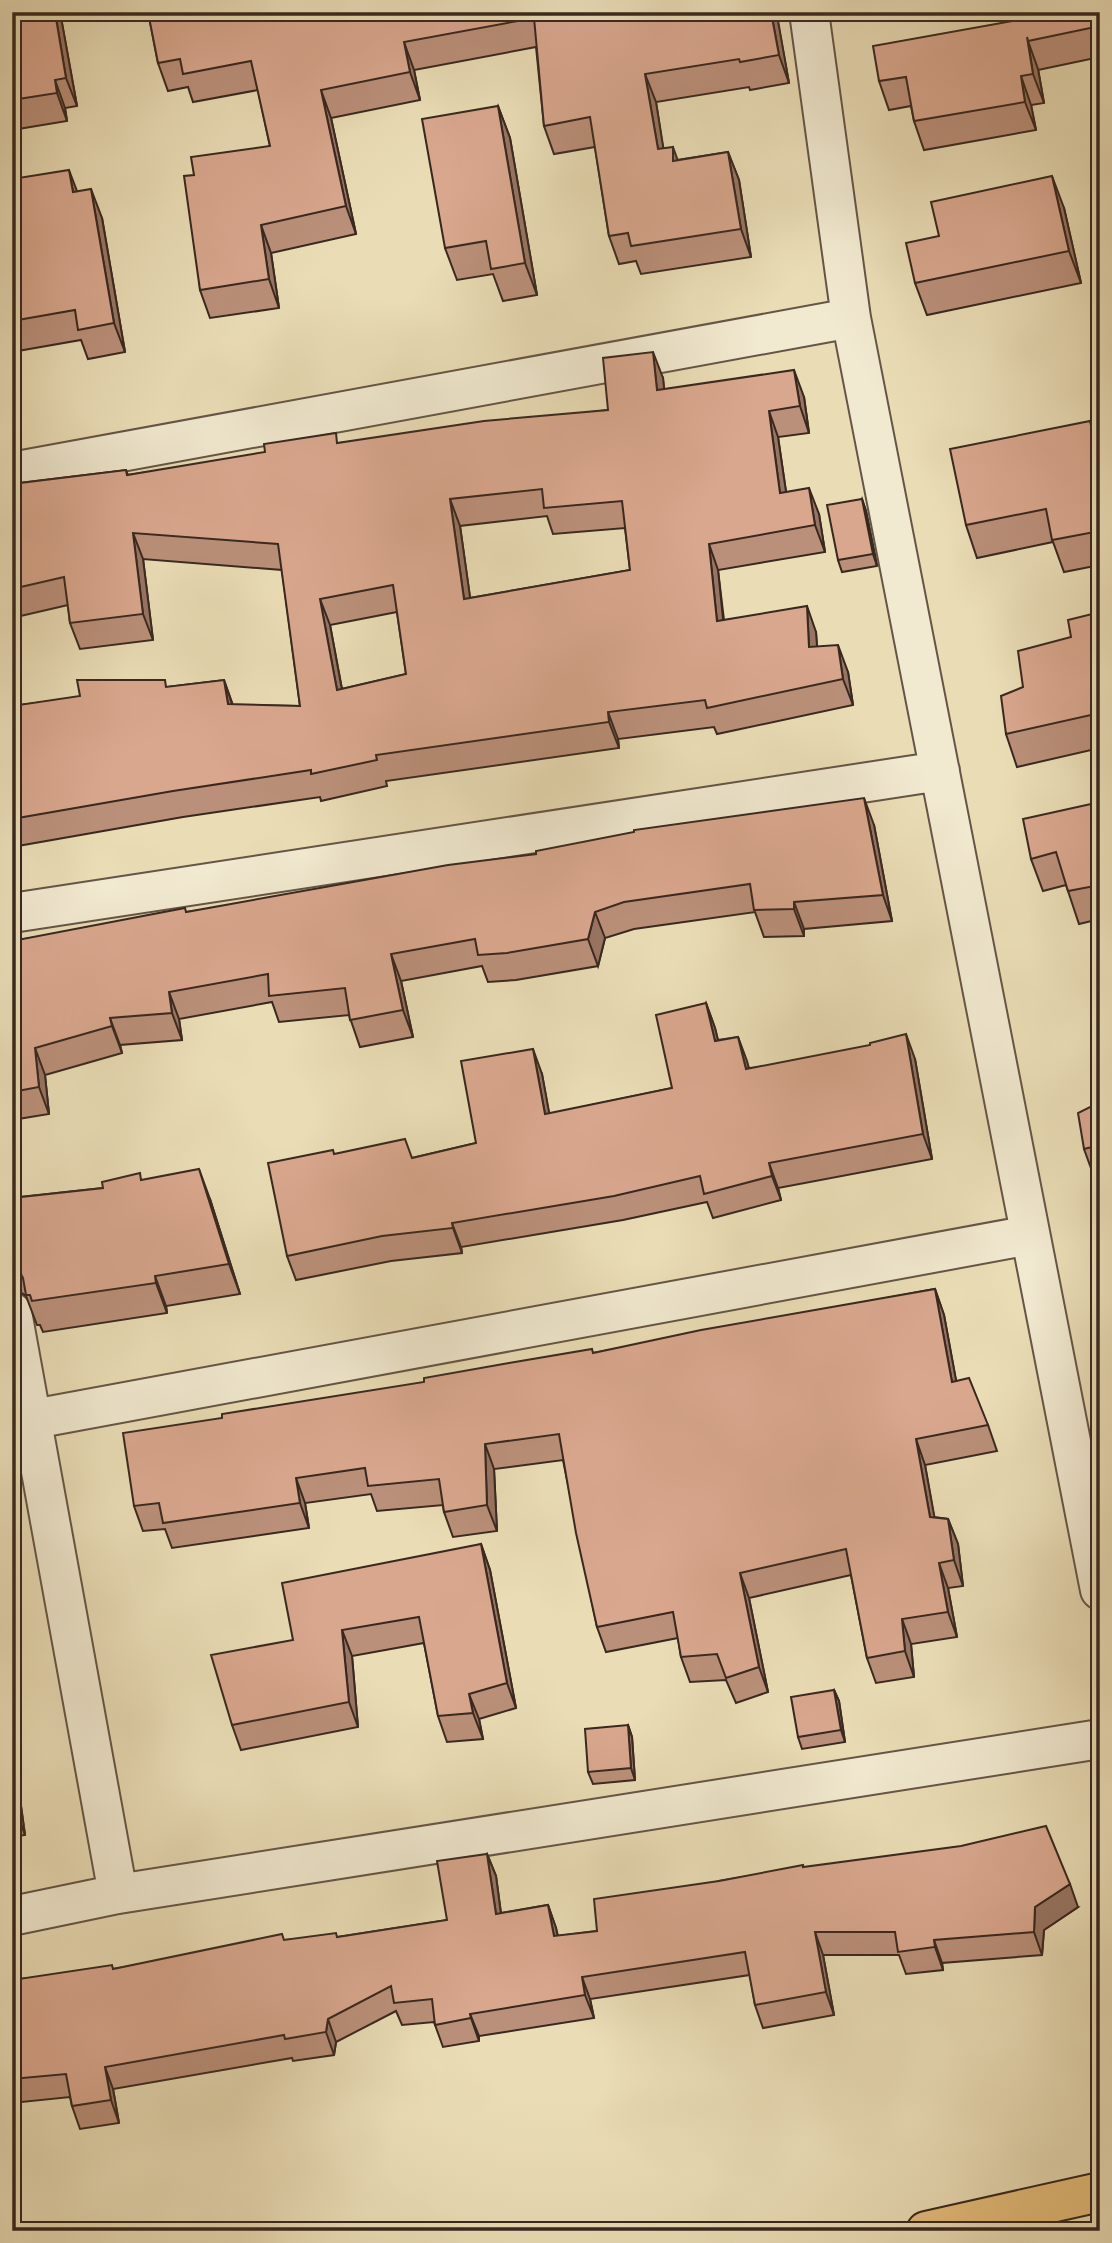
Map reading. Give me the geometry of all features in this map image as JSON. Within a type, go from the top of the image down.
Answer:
[{"type":"main road","points":[[926,2231],[1100,2192]]},
{"type":"street","points":[[809,12],[851,318],[1100,1590]]},
{"type":"street","points":[[12,472],[851,318]]},
{"type":"street","points":[[12,913],[940,771]]},
{"type":"street","points":[[23,1421],[1030,1235]]},
{"type":"street","points":[[12,1312],[23,1421],[118,1894]]},
{"type":"street","points":[[12,1916],[118,1894],[1100,1739]]},
{"type":"building","points":[[12,12],[55,12],[66,78],[55,80],[57,93],[12,100]]},
{"type":"building","points":[[148,12],[771,12],[779,55],[645,74],[658,149],[673,147],[673,161],[728,152],[741,229],[631,246],[628,233],[609,236],[590,117],[544,126],[534,18],[404,42],[410,72],[321,90],[346,206],[261,225],[269,279],[200,290],[184,176],[194,175],[191,157],[270,146],[251,61],[183,74],[180,59],[158,63]]},
{"type":"building","points":[[1022,12],[1100,12],[1100,26],[1028,41],[1027,37],[1033,74],[1021,76],[1025,102],[914,121],[906,77],[879,81],[873,46],[1023,19]]},
{"type":"building","points":[[498,106],[525,263],[491,269],[486,241],[445,248],[422,119]]},
{"type":"building","points":[[69,170],[73,192],[91,189],[114,323],[78,330],[75,310],[12,321],[12,222],[18,221],[12,179]]},
{"type":"building","points":[[1052,176],[1069,251],[915,283],[906,243],[939,236],[931,202]]},
{"type":"building","points":[[653,352],[657,390],[794,370],[800,406],[769,411],[780,493],[809,488],[815,525],[709,544],[717,621],[807,606],[809,647],[838,645],[843,679],[707,708],[705,700],[608,712],[609,722],[376,755],[377,760],[311,774],[311,770],[12,819],[12,706],[80,696],[77,680],[165,680],[166,687],[224,680],[228,704],[300,706],[278,544],[133,533],[143,614],[70,623],[64,577],[12,589],[12,484],[126,470],[127,475],[265,452],[264,444],[336,433],[337,443],[484,421],[608,410],[603,358]],"holes":[[[542,489],[544,508],[622,501],[630,570],[464,599],[450,499]],[[393,585],[406,674],[337,690],[320,599]]]},
{"type":"building","points":[[1090,421],[1093,435],[1100,434],[1100,531],[1052,540],[1046,509],[966,525],[950,449]]},
{"type":"building","points":[[862,499],[873,554],[838,560],[827,505]]},
{"type":"building","points":[[1100,612],[1100,713],[1006,734],[1001,696],[1023,687],[1018,651],[1071,637],[1068,620]]},
{"type":"building","points":[[864,798],[883,895],[794,902],[794,909],[754,910],[750,884],[624,902],[595,912],[588,939],[507,953],[478,955],[475,939],[391,954],[403,1010],[350,1020],[345,988],[269,996],[268,974],[169,992],[172,1013],[110,1018],[112,1026],[35,1048],[39,1087],[12,1092],[12,941],[185,908],[186,912],[448,865],[536,854],[536,851],[634,830]]},
{"type":"building","points":[[1100,802],[1100,885],[1068,891],[1056,852],[1031,859],[1023,819]]},
{"type":"building","points":[[706,1003],[715,1041],[738,1037],[746,1069],[870,1045],[906,1034],[923,1134],[769,1163],[772,1176],[704,1194],[700,1176],[614,1196],[452,1223],[453,1228],[382,1236],[287,1256],[268,1163],[333,1150],[334,1154],[405,1139],[412,1158],[476,1143],[461,1061],[533,1049],[545,1114],[672,1088],[656,1015]]},
{"type":"building","points":[[1100,1102],[1100,1145],[1084,1149],[1078,1113]]},
{"type":"building","points":[[199,1169],[229,1264],[155,1276],[156,1283],[32,1301],[30,1295],[26,1295],[23,1278],[18,1268],[12,1264],[12,1198],[103,1188],[102,1182],[140,1173],[141,1180]]},
{"type":"building","points":[[935,1289],[952,1382],[969,1378],[988,1425],[916,1439],[930,1517],[948,1519],[954,1560],[939,1563],[948,1612],[902,1619],[905,1651],[867,1658],[846,1549],[740,1573],[759,1667],[726,1678],[717,1654],[681,1657],[673,1612],[597,1627],[576,1533],[559,1434],[485,1444],[487,1505],[444,1512],[439,1479],[368,1486],[365,1468],[296,1478],[300,1503],[163,1523],[159,1503],[134,1506],[123,1433],[222,1418],[222,1414],[424,1382],[424,1378],[509,1363],[592,1349],[593,1353],[701,1330]]},
{"type":"building","points":[[481,1544],[507,1683],[469,1694],[473,1713],[438,1716],[419,1617],[342,1630],[349,1702],[232,1725],[211,1655],[293,1640],[282,1583]]},
{"type":"building","points":[[834,1690],[841,1730],[798,1737],[791,1697]]},
{"type":"building","points":[[628,1725],[631,1768],[588,1772],[585,1729]]},
{"type":"building","points":[[1046,1826],[1070,1884],[1035,1907],[1034,1932],[934,1940],[935,1947],[898,1952],[895,1932],[815,1932],[826,1992],[755,2005],[745,1952],[582,1977],[585,1995],[470,2014],[471,2018],[435,2025],[432,1999],[394,2003],[391,1986],[328,2019],[326,2032],[285,2039],[284,2035],[105,2067],[111,2100],[72,2106],[66,2074],[12,2079],[12,1980],[112,1965],[113,1969],[282,1934],[284,1940],[336,1933],[337,1937],[447,1920],[437,1861],[487,1854],[496,1914],[548,1905],[554,1936],[597,1931],[594,1899],[719,1881],[803,1865],[961,1846]]}]
